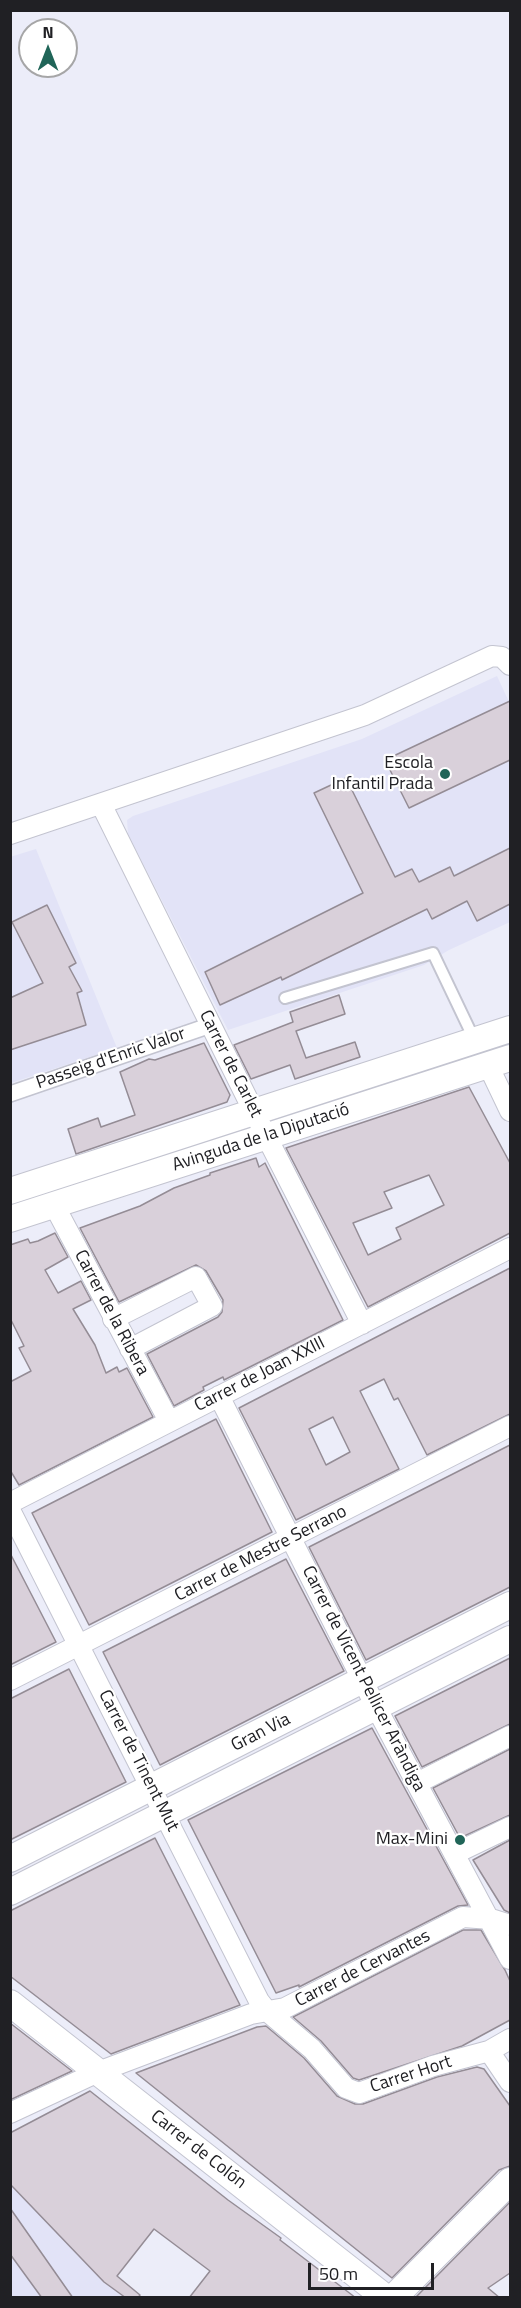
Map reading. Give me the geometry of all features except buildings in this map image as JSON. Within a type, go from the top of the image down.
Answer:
[{"type":"street","points":[[10,834],[365,715],[492,656],[506,661]]},
{"type":"street","name":"Carrer de Carlet","points":[[101,804],[362,1324]]},
{"type":"street","name":"Passeig d'Enric Valor","points":[[10,1094],[210,1025]]},
{"type":"street","name":"Avinguda de la Diputació","points":[[10,1191],[510,1029]]},
{"type":"street","points":[[499,1061],[510,1111]]},
{"type":"street","name":"Avinguda de la Diputació","points":[[10,1219],[499,1061]]},
{"type":"street","name":"Carrer de la Ribera","points":[[54,1205],[169,1421]]},
{"type":"street","name":"Carrer de Joan XXIII","points":[[10,1503],[510,1248]]},
{"type":"street","points":[[113,1319],[196,1277],[212,1306],[130,1349]]},
{"type":"street","name":"Carrer de Vicent Pellicer Aràndiga","points":[[219,1396],[376,1707],[456,1853],[510,1959]]},
{"type":"street","name":"Carrer de Mestre Serrano","points":[[10,1680],[510,1426]]},
{"type":"street","name":"Carrer de Tinent Mut","points":[[10,1510],[153,1788],[259,2001],[267,2011]]},
{"type":"street","name":"Gran Via","points":[[10,1859],[510,1605]]},
{"type":"street","name":"Gran Via","points":[[10,1892],[510,1638]]},
{"type":"street","points":[[417,1783],[510,1736]]},
{"type":"street","points":[[456,1853],[510,1827]]},
{"type":"street","name":"Carrer de Cervantes","points":[[10,2113],[98,2072],[251,2014],[285,2008],[463,1917],[491,1919],[510,1925]]},
{"type":"street","name":"Carrer de Colón","points":[[10,2003],[386,2298]]},
{"type":"street","name":"Carrer Hort","points":[[267,2011],[312,2049],[346,2088],[359,2093],[433,2066],[489,2051],[510,2039]]},
{"type":"street","points":[[489,2051],[510,2082]]},
{"type":"street","points":[[393,2298],[510,2181]]},
{"type":"lane","points":[[285,998],[432,953],[475,1041]]},
{"type":"shaded area","points":[[497,676],[510,704],[510,922],[449,950],[424,965],[228,1030],[128,834],[127,820],[133,816],[362,739]]},
{"type":"shaded area","points":[[36,849],[117,1048],[11,1083],[10,857]]},
{"type":"shaded area","points":[[11,2185],[124,2297],[11,2297]]},
{"type":"place","name":"Escola Infantil Prada","points":[[445,774]]},
{"type":"place","name":"Max-Mini","points":[[460,1840]]}]
